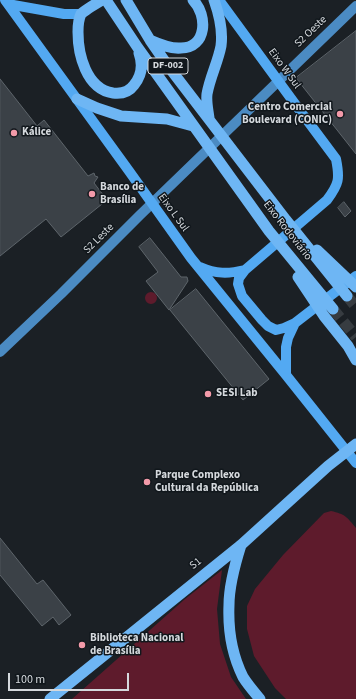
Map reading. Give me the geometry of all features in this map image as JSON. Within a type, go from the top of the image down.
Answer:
[{"type":"highway","points":[[102,0],[81,14],[78,26],[78,42],[81,58],[92,81],[100,88],[108,92],[120,94],[132,88],[142,68],[142,61],[138,48]]},
{"type":"highway","name":"DF-002","points":[[106,0],[138,48],[196,129]]},
{"type":"highway","points":[[150,40],[159,44],[181,49],[191,46],[198,40],[202,31],[203,22],[200,11],[193,0]]},
{"type":"highway","points":[[210,121],[207,95],[221,46],[220,23],[214,0]]},
{"type":"highway","name":"DF-002","points":[[129,5],[168,66],[210,121]]},
{"type":"highway","points":[[77,99],[121,116],[167,119],[196,129]]},
{"type":"highway","name":"Eixo Rodoviário","points":[[210,121],[347,296]]},
{"type":"highway","name":"Eixo Rodoviário","points":[[196,129],[269,231],[333,309]]},
{"type":"highway","points":[[286,220],[356,287]]},
{"type":"highway","points":[[269,231],[324,316],[348,346],[356,360]]},
{"type":"highway","name":"S1","points":[[50,699],[241,545],[328,466],[356,444]]},
{"type":"highway","points":[[241,545],[235,565],[229,605],[231,641],[244,678],[260,699]]},
{"type":"main road","name":"Eixo W Sul","points":[[219,0],[336,158],[338,169],[336,188],[327,200],[245,270],[239,278],[238,284],[242,296],[262,320],[268,326],[276,330],[297,322],[356,276]]},
{"type":"main road","points":[[7,2],[64,14],[81,14]]},
{"type":"main road","name":"Eixo L Sul","points":[[7,2],[196,265],[356,463]]},
{"type":"main road","name":"S2 Oeste","points":[[215,143],[356,6]]},
{"type":"main road","name":"S2 Leste","points":[[0,352],[215,143]]},
{"type":"main road","points":[[196,265],[210,272],[224,274],[245,270]]},
{"type":"main road","points":[[286,375],[286,348],[288,338],[297,322]]},
{"type":"shaded area","points":[[153,292],[156,293],[156,303],[149,304],[146,303],[145,296],[146,293]]},
{"type":"shaded area","points":[[331,511],[345,516],[356,528],[356,699],[286,699],[275,688],[254,656],[247,629],[247,606],[255,589],[283,555],[324,513]]},
{"type":"shaded area","points":[[222,570],[217,609],[220,644],[231,677],[246,699],[72,699],[185,599]]},
{"type":"building","name":"Centro Comercial Boulevard (CONIC)","points":[[356,31],[356,154],[296,78]]},
{"type":"building","points":[[0,79],[37,126],[44,120],[88,176],[94,173],[95,176],[98,177],[94,183],[107,200],[61,237],[46,219],[0,256]]},
{"type":"building","points":[[344,202],[351,211],[345,217],[338,208]]},
{"type":"building","points":[[150,238],[181,277],[187,277],[188,281],[169,310],[146,281],[158,272],[139,247]]},
{"type":"building","points":[[196,289],[269,379],[243,400],[170,310]]},
{"type":"building","points":[[0,538],[37,584],[43,580],[71,615],[59,625],[53,617],[42,626],[0,575]]},
{"type":"tunnel","points":[[347,296],[356,307]]},
{"type":"tunnel","points":[[333,309],[356,337]]},
{"type":"place","name":"Centro Comercial Boulevard (CONIC)","points":[[340,114]]},
{"type":"place","name":"Kálice","points":[[14,133]]},
{"type":"place","name":"Banco de Brasília","points":[[92,194]]},
{"type":"place","name":"SESI Lab","points":[[208,394]]},
{"type":"place","name":"Parque Complexo Cultural da República","points":[[147,482]]},
{"type":"place","name":"Biblioteca Nacional de Brasília","points":[[82,645]]}]
